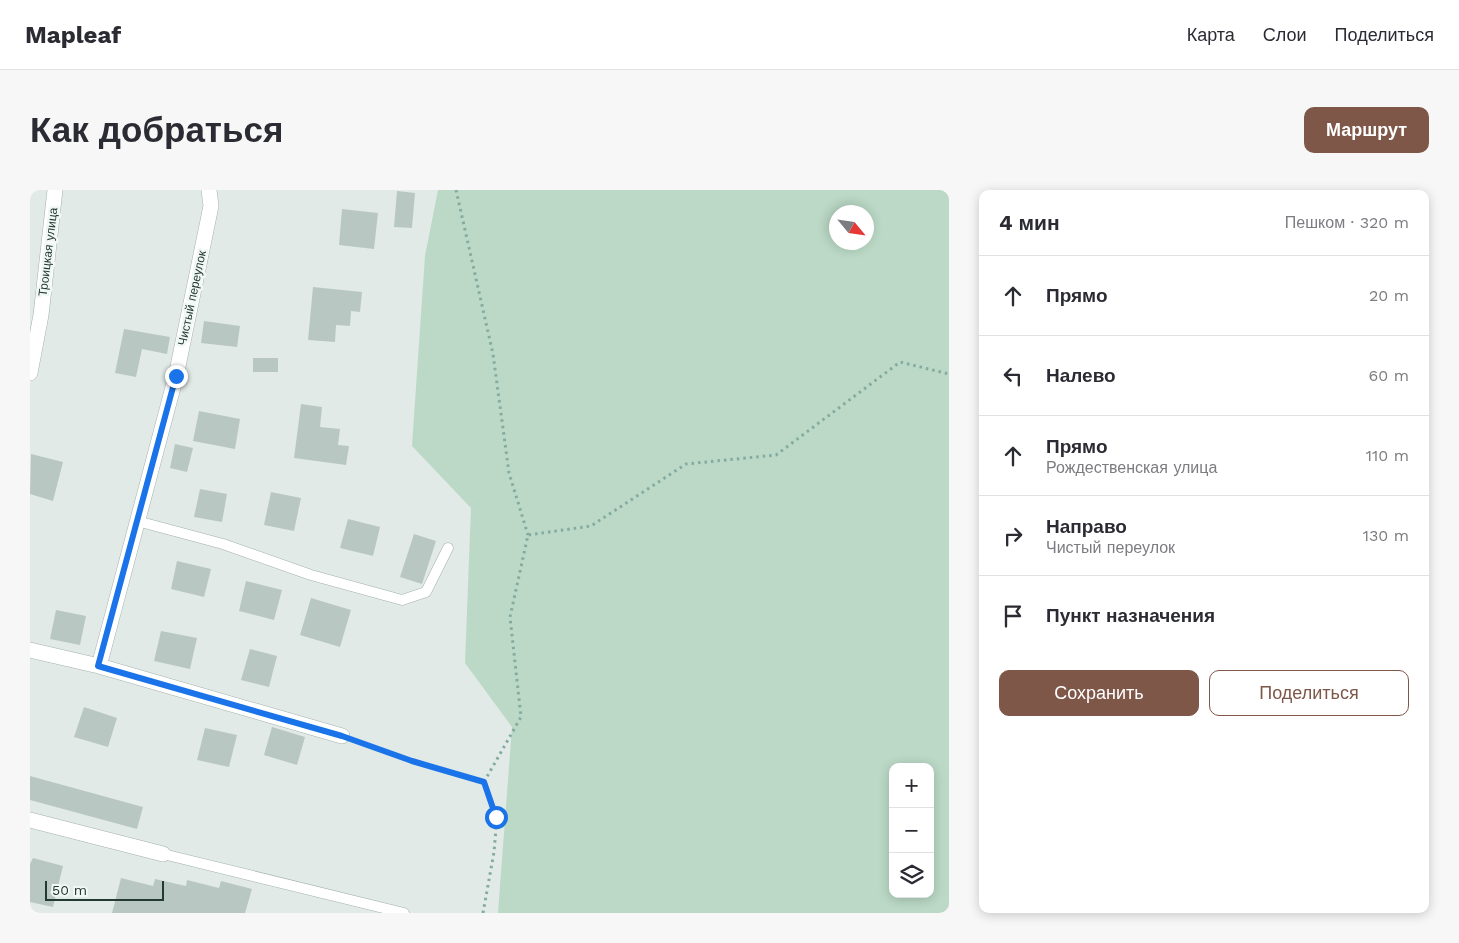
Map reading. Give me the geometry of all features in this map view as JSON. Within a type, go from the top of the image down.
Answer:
[{"type":"street","name":"Троицкая улица","points":[[30,373],[41,315],[56,190]]},
{"type":"street","name":"Чистый переулок","points":[[98,666],[176,376],[212,206],[208,190]]},
{"type":"street","points":[[30,650],[98,666],[342,736]]},
{"type":"street","points":[[30,820],[162,854]]},
{"type":"lane","points":[[137,521],[223,544],[310,575],[402,600],[426,592],[448,548]]},
{"type":"lane","points":[[162,854],[404,913]]},
{"type":"path","points":[[456,190],[493,354],[509,473],[528,535],[510,617],[520,717],[484,782],[496,817],[493,862],[483,913]]},
{"type":"path","points":[[528,535],[591,526],[686,464],[776,454],[900,362],[949,374]]},
{"type":"path","points":[[342,736],[412,761],[484,782]]},
{"type":"green space","points":[[438,190],[949,190],[949,913],[498,913],[512,727],[465,663],[471,508],[412,446],[425,256]]},
{"type":"building","points":[[397,191],[415,193],[412,228],[394,227]]},
{"type":"building","points":[[342,209],[378,213],[374,249],[339,245]]},
{"type":"building","points":[[313,287],[362,292],[360,312],[351,311],[350,326],[336,325],[335,342],[308,340]]},
{"type":"building","points":[[204,321],[240,326],[237,347],[201,343]]},
{"type":"building","points":[[124,329],[170,337],[167,354],[142,349],[136,377],[115,373]]},
{"type":"building","points":[[253,358],[278,358],[278,372],[253,372]]},
{"type":"building","points":[[301,404],[322,407],[320,427],[340,429],[338,445],[349,446],[346,465],[294,458]]},
{"type":"building","points":[[199,411],[240,419],[235,449],[193,441]]},
{"type":"building","points":[[175,444],[193,448],[187,472],[170,468]]},
{"type":"building","points":[[31,454],[63,462],[53,501],[30,494]]},
{"type":"building","points":[[200,489],[227,494],[222,522],[194,517]]},
{"type":"building","points":[[271,492],[301,498],[294,531],[264,525]]},
{"type":"building","points":[[348,519],[380,527],[373,556],[340,548]]},
{"type":"building","points":[[414,534],[436,541],[422,584],[400,577]]},
{"type":"building","points":[[177,561],[211,569],[204,597],[171,589]]},
{"type":"building","points":[[246,581],[282,590],[274,620],[239,611]]},
{"type":"building","points":[[311,598],[351,610],[340,647],[300,635]]},
{"type":"building","points":[[56,610],[86,616],[80,645],[50,639]]},
{"type":"building","points":[[161,631],[197,638],[190,669],[154,661]]},
{"type":"building","points":[[250,649],[277,656],[269,687],[241,680]]},
{"type":"building","points":[[84,707],[117,718],[108,747],[74,737]]},
{"type":"building","points":[[272,727],[305,737],[297,765],[264,755]]},
{"type":"building","points":[[205,728],[237,735],[229,767],[197,760]]},
{"type":"building","points":[[30,776],[143,807],[137,829],[30,800]]},
{"type":"building","points":[[33,858],[63,866],[53,907],[30,902],[30,864]]},
{"type":"building","points":[[121,878],[153,886],[155,879],[186,886],[187,880],[219,888],[221,881],[252,889],[245,913],[112,913]]},
{"type":"route","points":[[176,376],[98,666],[342,736],[412,761],[484,782],[496,817]]}]
